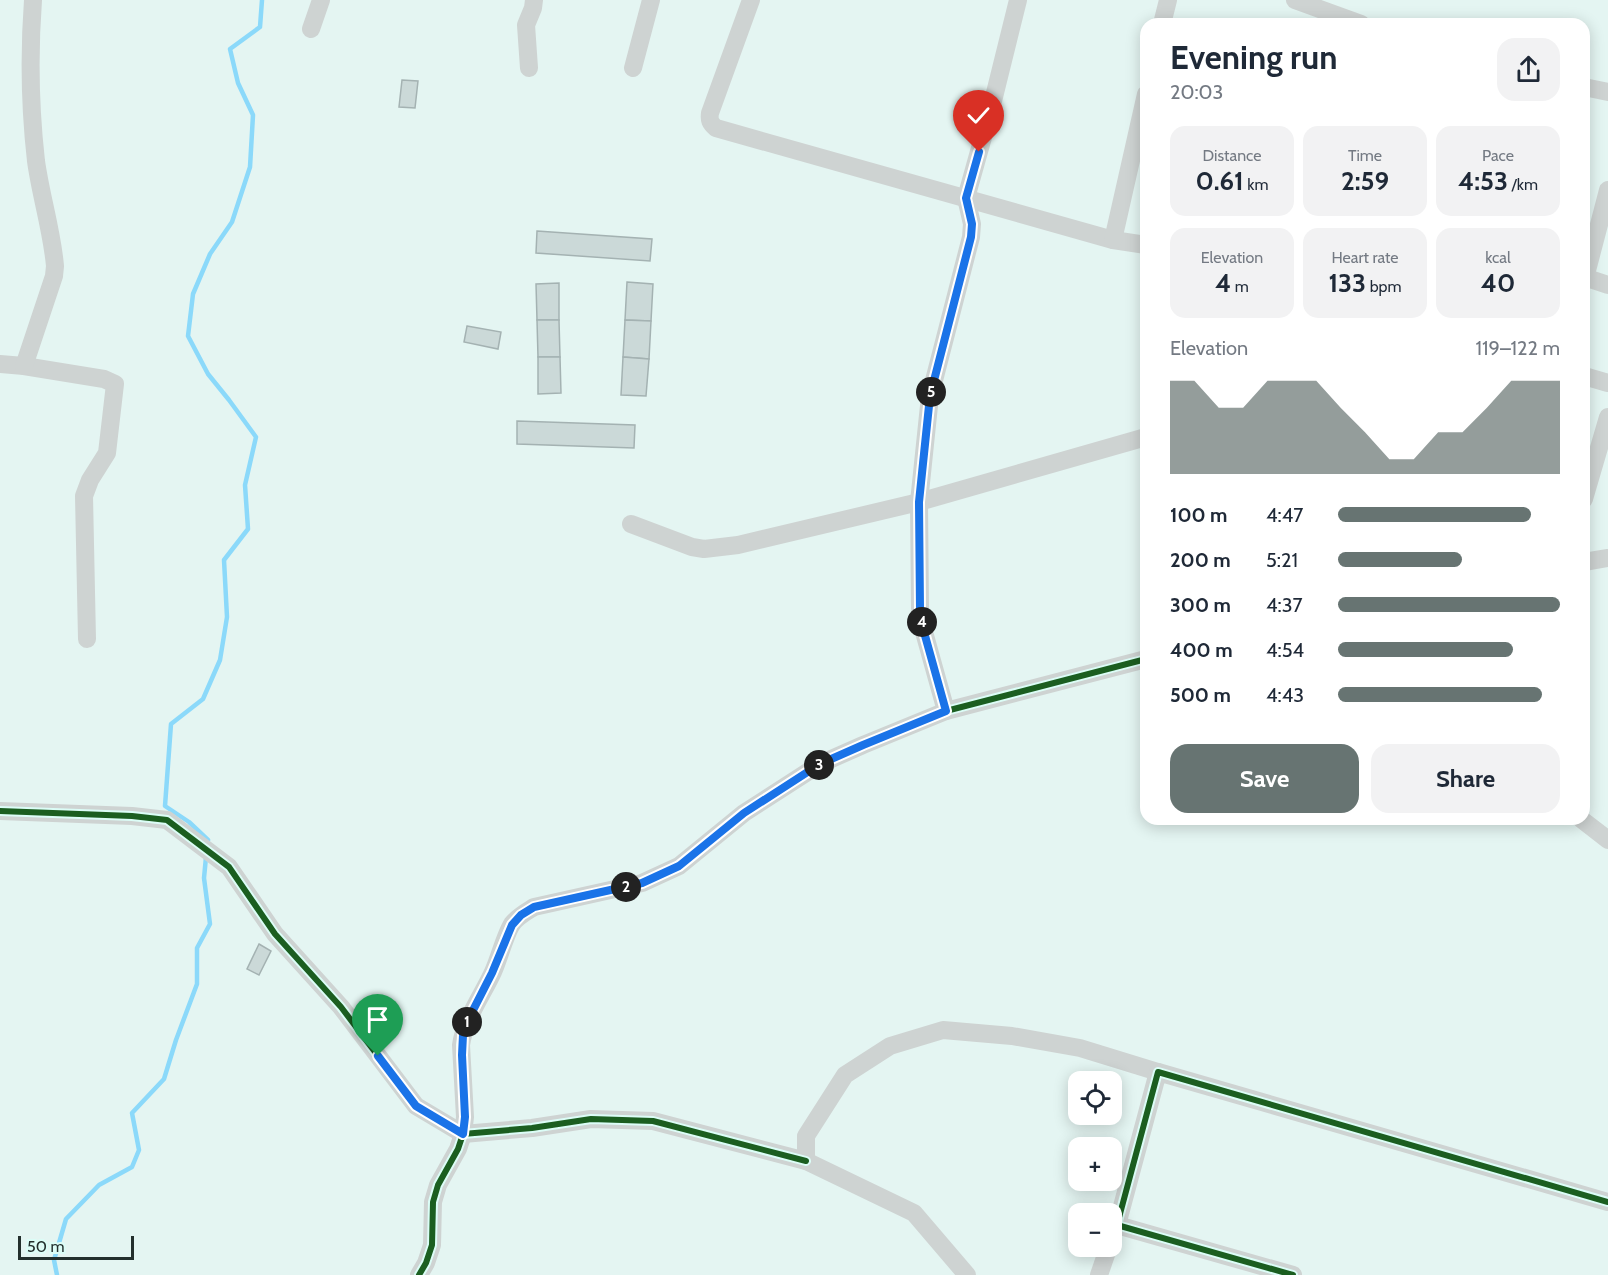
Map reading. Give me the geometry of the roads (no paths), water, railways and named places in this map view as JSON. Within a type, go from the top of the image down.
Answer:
[{"type":"street","points":[[24,366],[54,276],[55,266],[36,164],[31,112],[30,42],[33,0]]},
{"type":"street","points":[[311,29],[321,0]]},
{"type":"street","points":[[529,68],[526,25],[534,0]]},
{"type":"street","points":[[633,68],[651,0]]},
{"type":"street","points":[[751,0],[710,112],[709,119],[716,128],[1113,240],[1140,244]]},
{"type":"street","points":[[946,711],[924,632],[920,608],[919,502],[930,396],[971,237],[972,224],[966,198],[1018,0]]},
{"type":"street","points":[[1164,18],[1168,0]]},
{"type":"street","points":[[1295,0],[1344,18]]},
{"type":"street","points":[[1590,88],[1608,92]]},
{"type":"street","points":[[1113,240],[1140,121]]},
{"type":"street","points":[[1590,257],[1608,190]]},
{"type":"street","points":[[1590,280],[1608,285]]},
{"type":"street","points":[[0,364],[104,379],[115,384],[107,453],[90,480],[84,496],[87,639]]},
{"type":"street","points":[[1590,378],[1608,383]]},
{"type":"street","points":[[1590,478],[1608,417]]},
{"type":"street","points":[[631,524],[692,547],[721,548],[919,502],[1140,439]]},
{"type":"street","points":[[1590,561],[1608,558]]},
{"type":"street","points":[[419,1275],[432,1245],[433,1202],[438,1185],[458,1149],[463,1134],[465,1117],[463,1035],[512,925],[521,915],[534,907],[642,883],[679,866],[744,813],[820,764],[863,745],[946,711],[1140,661]]},
{"type":"street","points":[[0,812],[132,816],[167,820],[229,867],[275,934],[341,1007],[416,1106],[463,1134],[532,1128],[591,1119],[653,1121],[806,1161],[914,1213],[967,1275]]},
{"type":"street","points":[[1589,825],[1608,840]]},
{"type":"street","points":[[806,1161],[806,1136],[845,1075],[890,1046],[943,1030],[1012,1036],[1080,1048],[1608,1202]]},
{"type":"street","points":[[1122,1204],[1158,1072]]},
{"type":"street","points":[[1122,1235],[1293,1275]]},
{"type":"street","points":[[1099,1275],[1105,1257]]},
{"type":"waterway","points":[[208,840],[189,822],[165,806],[171,724],[203,699],[220,660],[227,617],[224,560],[248,529],[245,485],[256,437],[208,374],[188,336],[193,294],[210,254],[232,222],[250,167],[253,115],[238,83],[230,49],[260,27],[262,0]]},
{"type":"waterway","points":[[57,1275],[54,1260],[66,1219],[99,1185],[132,1167],[139,1150],[132,1113],[164,1079],[197,984],[197,948],[210,924],[204,878],[206,857]]}]
